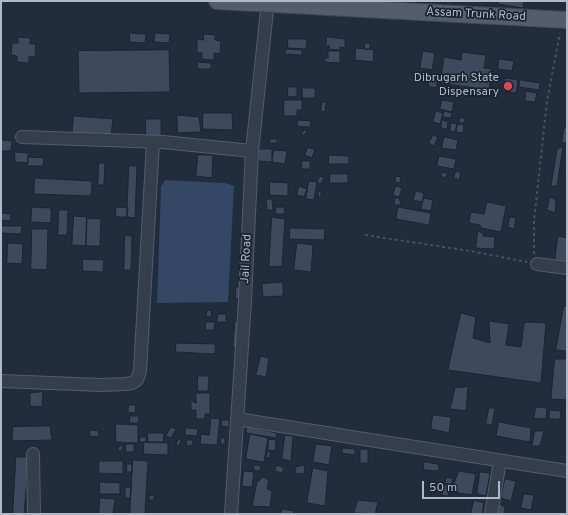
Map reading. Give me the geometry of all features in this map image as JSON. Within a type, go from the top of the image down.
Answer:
[{"type":"main road","name":"Assam Trunk Road","points":[[216,1],[268,2],[565,20]]},
{"type":"street","name":"Jail Road","points":[[231,514],[252,151],[268,2]]},
{"type":"street","points":[[22,137],[153,142],[252,151]]},
{"type":"street","points":[[1,381],[101,385],[132,384],[137,380],[140,371],[153,142]]},
{"type":"street","points":[[537,264],[567,268]]},
{"type":"street","points":[[237,419],[567,471]]},
{"type":"street","points":[[33,454],[34,514]]},
{"type":"street","points":[[491,514],[500,461]]},
{"type":"path","points":[[537,264],[534,257],[534,221],[547,101],[565,20]]},
{"type":"path","points":[[365,235],[470,251],[537,264]]},
{"type":"water","points":[[165,180],[225,183],[234,186],[228,302],[157,303],[161,187]]},
{"type":"building","points":[[499,1],[524,1],[523,8],[498,4]]},
{"type":"building","points":[[130,33],[146,34],[145,43],[130,42]]},
{"type":"building","points":[[155,33],[170,34],[169,43],[154,42]]},
{"type":"building","points":[[204,34],[215,35],[215,40],[221,41],[220,54],[214,53],[214,60],[202,59],[202,53],[197,52],[197,39],[203,40]]},
{"type":"building","points":[[18,37],[30,38],[30,44],[36,44],[35,57],[29,56],[29,63],[17,62],[17,56],[11,55],[12,43],[18,43]]},
{"type":"building","points":[[327,37],[345,39],[345,48],[340,47],[340,50],[328,49],[330,46],[326,46]]},
{"type":"building","points":[[288,39],[307,39],[306,49],[288,48]]},
{"type":"building","points":[[365,43],[370,43],[370,49],[365,49]]},
{"type":"building","points":[[356,48],[374,50],[373,62],[355,60]]},
{"type":"building","points":[[286,49],[302,50],[302,55],[285,54]]},
{"type":"building","points":[[169,50],[170,92],[79,93],[78,51]]},
{"type":"building","points":[[328,51],[340,51],[340,63],[324,62],[325,58],[328,58]]},
{"type":"building","points":[[423,51],[435,53],[432,70],[420,68]]},
{"type":"building","points":[[462,52],[486,55],[484,68],[492,69],[489,90],[440,83],[444,57],[461,60]]},
{"type":"building","points":[[499,59],[514,61],[512,71],[498,69]]},
{"type":"building","points":[[198,62],[211,63],[211,69],[198,69]]},
{"type":"building","points":[[431,76],[438,78],[436,88],[428,86]]},
{"type":"building","points":[[505,78],[518,80],[516,93],[503,91]]},
{"type":"building","points":[[520,80],[540,83],[539,90],[519,87]]},
{"type":"building","points":[[288,87],[297,87],[297,96],[288,97]]},
{"type":"building","points":[[302,88],[315,88],[315,98],[303,98]]},
{"type":"building","points":[[449,90],[454,92],[451,97],[447,94]]},
{"type":"building","points":[[526,91],[537,93],[535,102],[525,101]]},
{"type":"building","points":[[284,100],[302,100],[302,110],[297,110],[297,116],[284,116]]},
{"type":"building","points":[[442,100],[454,102],[452,112],[440,109]]},
{"type":"building","points":[[322,102],[326,102],[325,112],[321,111]]},
{"type":"building","points":[[436,111],[443,113],[440,124],[433,122]]},
{"type":"building","points":[[444,111],[452,113],[451,118],[443,117]]},
{"type":"building","points":[[203,113],[232,113],[233,130],[203,129]]},
{"type":"building","points":[[177,115],[199,117],[201,132],[178,133]]},
{"type":"building","points":[[74,116],[113,119],[111,136],[72,134]]},
{"type":"building","points":[[460,118],[465,118],[464,123],[459,123]]},
{"type":"building","points":[[146,119],[161,119],[161,137],[146,137]]},
{"type":"building","points":[[298,120],[311,121],[310,127],[297,126]]},
{"type":"building","points":[[442,120],[448,122],[447,129],[441,128]]},
{"type":"building","points":[[451,123],[457,124],[455,132],[450,131]]},
{"type":"building","points":[[458,124],[464,125],[463,133],[456,132]]},
{"type":"building","points":[[564,128],[567,128],[567,143],[562,143]]},
{"type":"building","points":[[304,130],[307,131],[304,136],[302,134]]},
{"type":"building","points":[[433,135],[438,137],[434,146],[429,143]]},
{"type":"building","points":[[444,137],[458,140],[456,150],[442,148]]},
{"type":"building","points":[[270,139],[277,139],[277,143],[270,143]]},
{"type":"building","points":[[1,140],[12,141],[11,151],[1,151]]},
{"type":"building","points":[[308,147],[315,150],[312,158],[305,155]]},
{"type":"building","points":[[563,147],[557,186],[551,186],[557,149]]},
{"type":"building","points":[[259,149],[272,149],[272,162],[259,161]]},
{"type":"building","points":[[274,150],[287,151],[285,164],[272,162]]},
{"type":"building","points":[[15,152],[28,153],[28,163],[15,162]]},
{"type":"building","points":[[198,155],[213,155],[212,178],[196,176]]},
{"type":"building","points":[[329,155],[349,156],[349,164],[329,164]]},
{"type":"building","points":[[439,156],[456,159],[454,169],[437,166]]},
{"type":"building","points":[[28,157],[44,158],[43,166],[28,166]]},
{"type":"building","points":[[302,161],[310,161],[310,169],[302,169]]},
{"type":"building","points":[[99,163],[105,163],[104,185],[98,185]]},
{"type":"building","points":[[129,166],[137,166],[135,218],[127,217]]},
{"type":"building","points":[[456,171],[461,173],[459,180],[454,178]]},
{"type":"building","points":[[443,172],[447,174],[445,178],[441,176]]},
{"type":"building","points":[[330,174],[348,174],[348,183],[330,183]]},
{"type":"building","points":[[320,176],[324,178],[321,184],[317,182]]},
{"type":"building","points":[[396,176],[401,177],[400,183],[395,182]]},
{"type":"building","points":[[35,178],[92,181],[91,196],[34,194]]},
{"type":"building","points":[[309,181],[317,182],[314,200],[306,199]]},
{"type":"building","points":[[270,182],[288,183],[288,196],[270,195]]},
{"type":"building","points":[[299,186],[307,189],[304,197],[297,195]]},
{"type":"building","points":[[396,186],[402,188],[399,197],[393,195]]},
{"type":"building","points":[[318,191],[321,191],[321,197],[319,197]]},
{"type":"building","points":[[416,191],[424,193],[422,202],[413,200]]},
{"type":"building","points":[[550,197],[556,200],[555,213],[547,210]]},
{"type":"building","points":[[399,198],[401,204],[395,206],[394,199]]},
{"type":"building","points":[[424,198],[433,200],[431,211],[421,209]]},
{"type":"building","points":[[267,199],[272,199],[273,210],[267,210]]},
{"type":"building","points":[[487,202],[506,206],[501,232],[481,228],[480,225],[469,223],[471,212],[484,214]]},
{"type":"building","points":[[32,207],[51,208],[51,223],[31,222]]},
{"type":"building","points":[[116,207],[128,208],[127,217],[116,217]]},
{"type":"building","points":[[276,207],[285,207],[284,214],[276,214]]},
{"type":"building","points":[[398,207],[431,213],[429,225],[396,219]]},
{"type":"building","points":[[59,210],[68,210],[67,235],[58,235]]},
{"type":"building","points":[[1,213],[11,214],[10,221],[1,220]]},
{"type":"building","points":[[74,216],[87,217],[86,246],[72,245]]},
{"type":"building","points":[[272,217],[285,219],[282,266],[269,267]]},
{"type":"building","points":[[510,217],[516,218],[514,229],[508,227]]},
{"type":"building","points":[[87,218],[101,219],[100,246],[86,246]]},
{"type":"building","points":[[1,226],[22,226],[21,234],[1,233]]},
{"type":"building","points":[[290,228],[325,229],[324,240],[290,239]]},
{"type":"building","points":[[32,229],[48,229],[47,270],[31,269]]},
{"type":"building","points":[[478,231],[483,233],[483,236],[495,237],[494,249],[476,248]]},
{"type":"building","points":[[125,235],[132,236],[131,270],[124,270]]},
{"type":"building","points":[[558,236],[567,238],[567,262],[555,260]]},
{"type":"building","points":[[8,243],[23,244],[22,264],[7,263]]},
{"type":"building","points":[[297,243],[313,245],[311,272],[294,270]]},
{"type":"building","points":[[83,259],[104,260],[103,272],[83,271]]},
{"type":"building","points":[[283,282],[283,296],[263,297],[262,284]]},
{"type":"building","points":[[236,287],[241,287],[241,298],[236,299]]},
{"type":"building","points":[[564,306],[567,307],[567,351],[556,350]]},
{"type":"building","points":[[208,310],[212,311],[211,317],[206,316]]},
{"type":"building","points":[[461,313],[476,317],[473,338],[490,343],[489,321],[509,324],[506,345],[521,347],[524,323],[546,323],[541,383],[448,370]]},
{"type":"building","points":[[218,314],[226,314],[226,322],[217,322]]},
{"type":"building","points":[[206,322],[215,322],[214,330],[206,330]]},
{"type":"building","points":[[235,322],[239,322],[238,347],[233,347]]},
{"type":"building","points":[[176,343],[215,344],[215,354],[176,352]]},
{"type":"building","points":[[261,356],[269,358],[266,377],[256,375]]},
{"type":"building","points":[[555,359],[567,359],[567,400],[551,399]]},
{"type":"building","points":[[198,376],[209,376],[208,391],[198,391]]},
{"type":"building","points":[[468,387],[466,411],[450,409],[455,388]]},
{"type":"building","points":[[43,392],[42,407],[30,406],[30,393]]},
{"type":"building","points":[[196,393],[210,393],[210,414],[205,414],[205,419],[196,419],[196,410],[191,410],[191,401],[196,403]]},
{"type":"building","points":[[129,405],[136,405],[135,413],[128,412]]},
{"type":"building","points":[[536,407],[547,408],[546,419],[534,418]]},
{"type":"building","points":[[489,408],[495,408],[492,425],[486,424]]},
{"type":"building","points":[[550,410],[561,411],[560,419],[549,419]]},
{"type":"building","points":[[433,415],[451,417],[449,433],[431,429]]},
{"type":"building","points":[[130,416],[139,416],[138,423],[130,423]]},
{"type":"building","points":[[211,418],[220,419],[217,445],[200,444],[201,434],[209,435]]},
{"type":"building","points":[[222,420],[229,420],[229,427],[222,426]]},
{"type":"building","points":[[499,422],[531,428],[530,442],[496,436]]},
{"type":"building","points":[[116,424],[138,425],[138,443],[116,442]]},
{"type":"building","points":[[50,426],[52,440],[12,441],[13,427]]},
{"type":"building","points":[[171,427],[176,429],[171,438],[166,436]]},
{"type":"building","points":[[247,427],[277,433],[276,438],[246,433]]},
{"type":"building","points":[[186,428],[198,429],[197,436],[185,435]]},
{"type":"building","points":[[90,430],[99,431],[98,437],[90,436]]},
{"type":"building","points":[[535,431],[544,431],[540,446],[532,446]]},
{"type":"building","points":[[148,433],[164,433],[163,442],[148,442]]},
{"type":"building","points":[[250,434],[268,438],[264,462],[246,459]]},
{"type":"building","points":[[285,435],[293,436],[291,461],[282,459]]},
{"type":"building","points":[[140,437],[146,437],[146,442],[140,442]]},
{"type":"building","points":[[221,438],[225,438],[225,444],[221,444]]},
{"type":"building","points":[[179,439],[181,441],[179,446],[176,444]]},
{"type":"building","points":[[269,439],[276,440],[275,451],[268,450]]},
{"type":"building","points":[[187,440],[193,440],[193,445],[187,446]]},
{"type":"building","points":[[144,442],[168,443],[168,455],[144,454]]},
{"type":"building","points":[[126,444],[134,444],[134,452],[126,452]]},
{"type":"building","points":[[316,444],[332,446],[329,465],[313,462]]},
{"type":"building","points":[[120,445],[123,447],[121,451],[118,450]]},
{"type":"building","points":[[343,448],[355,449],[355,455],[342,453]]},
{"type":"building","points":[[368,449],[368,463],[360,463],[360,450]]},
{"type":"building","points":[[268,451],[271,452],[269,458],[266,457]]},
{"type":"building","points":[[16,457],[29,457],[24,514],[13,514]]},
{"type":"building","points":[[133,460],[148,461],[145,514],[130,514]]},
{"type":"building","points":[[99,461],[123,461],[123,474],[99,473]]},
{"type":"building","points":[[424,462],[438,464],[439,471],[424,470]]},
{"type":"building","points":[[127,464],[132,464],[132,472],[127,472]]},
{"type":"building","points":[[254,465],[261,466],[260,471],[254,470]]},
{"type":"building","points":[[277,465],[284,468],[282,473],[275,471]]},
{"type":"building","points":[[305,465],[304,474],[295,473],[296,467]]},
{"type":"building","points":[[313,468],[328,471],[325,506],[307,503]]},
{"type":"building","points":[[244,471],[254,472],[252,487],[242,486]]},
{"type":"building","points":[[459,471],[476,474],[472,495],[451,492]]},
{"type":"building","points":[[480,472],[490,473],[486,496],[477,494]]},
{"type":"building","points":[[264,477],[269,481],[267,489],[272,491],[270,507],[252,506],[257,482]]},
{"type":"building","points":[[447,477],[453,479],[451,485],[445,483]]},
{"type":"building","points":[[505,479],[516,481],[511,501],[501,498]]},
{"type":"building","points":[[100,482],[120,483],[120,494],[100,494]]},
{"type":"building","points":[[445,484],[450,485],[448,496],[442,495]]},
{"type":"building","points":[[131,487],[130,498],[125,498],[125,488]]},
{"type":"building","points":[[524,494],[534,495],[531,510],[521,508]]},
{"type":"building","points":[[154,495],[154,500],[149,500],[149,496]]},
{"type":"building","points":[[100,498],[115,499],[113,514],[99,514]]},
{"type":"building","points":[[358,500],[378,502],[375,514],[354,513]]},
{"type":"building","points":[[474,500],[484,503],[482,514],[471,514]]},
{"type":"building","points":[[499,504],[505,507],[504,514],[497,514]]},
{"type":"building","points":[[282,509],[294,511],[293,514],[281,514]]},
{"type":"place","name":"Dibrugarh State Dispensary","points":[[508,86]]}]
